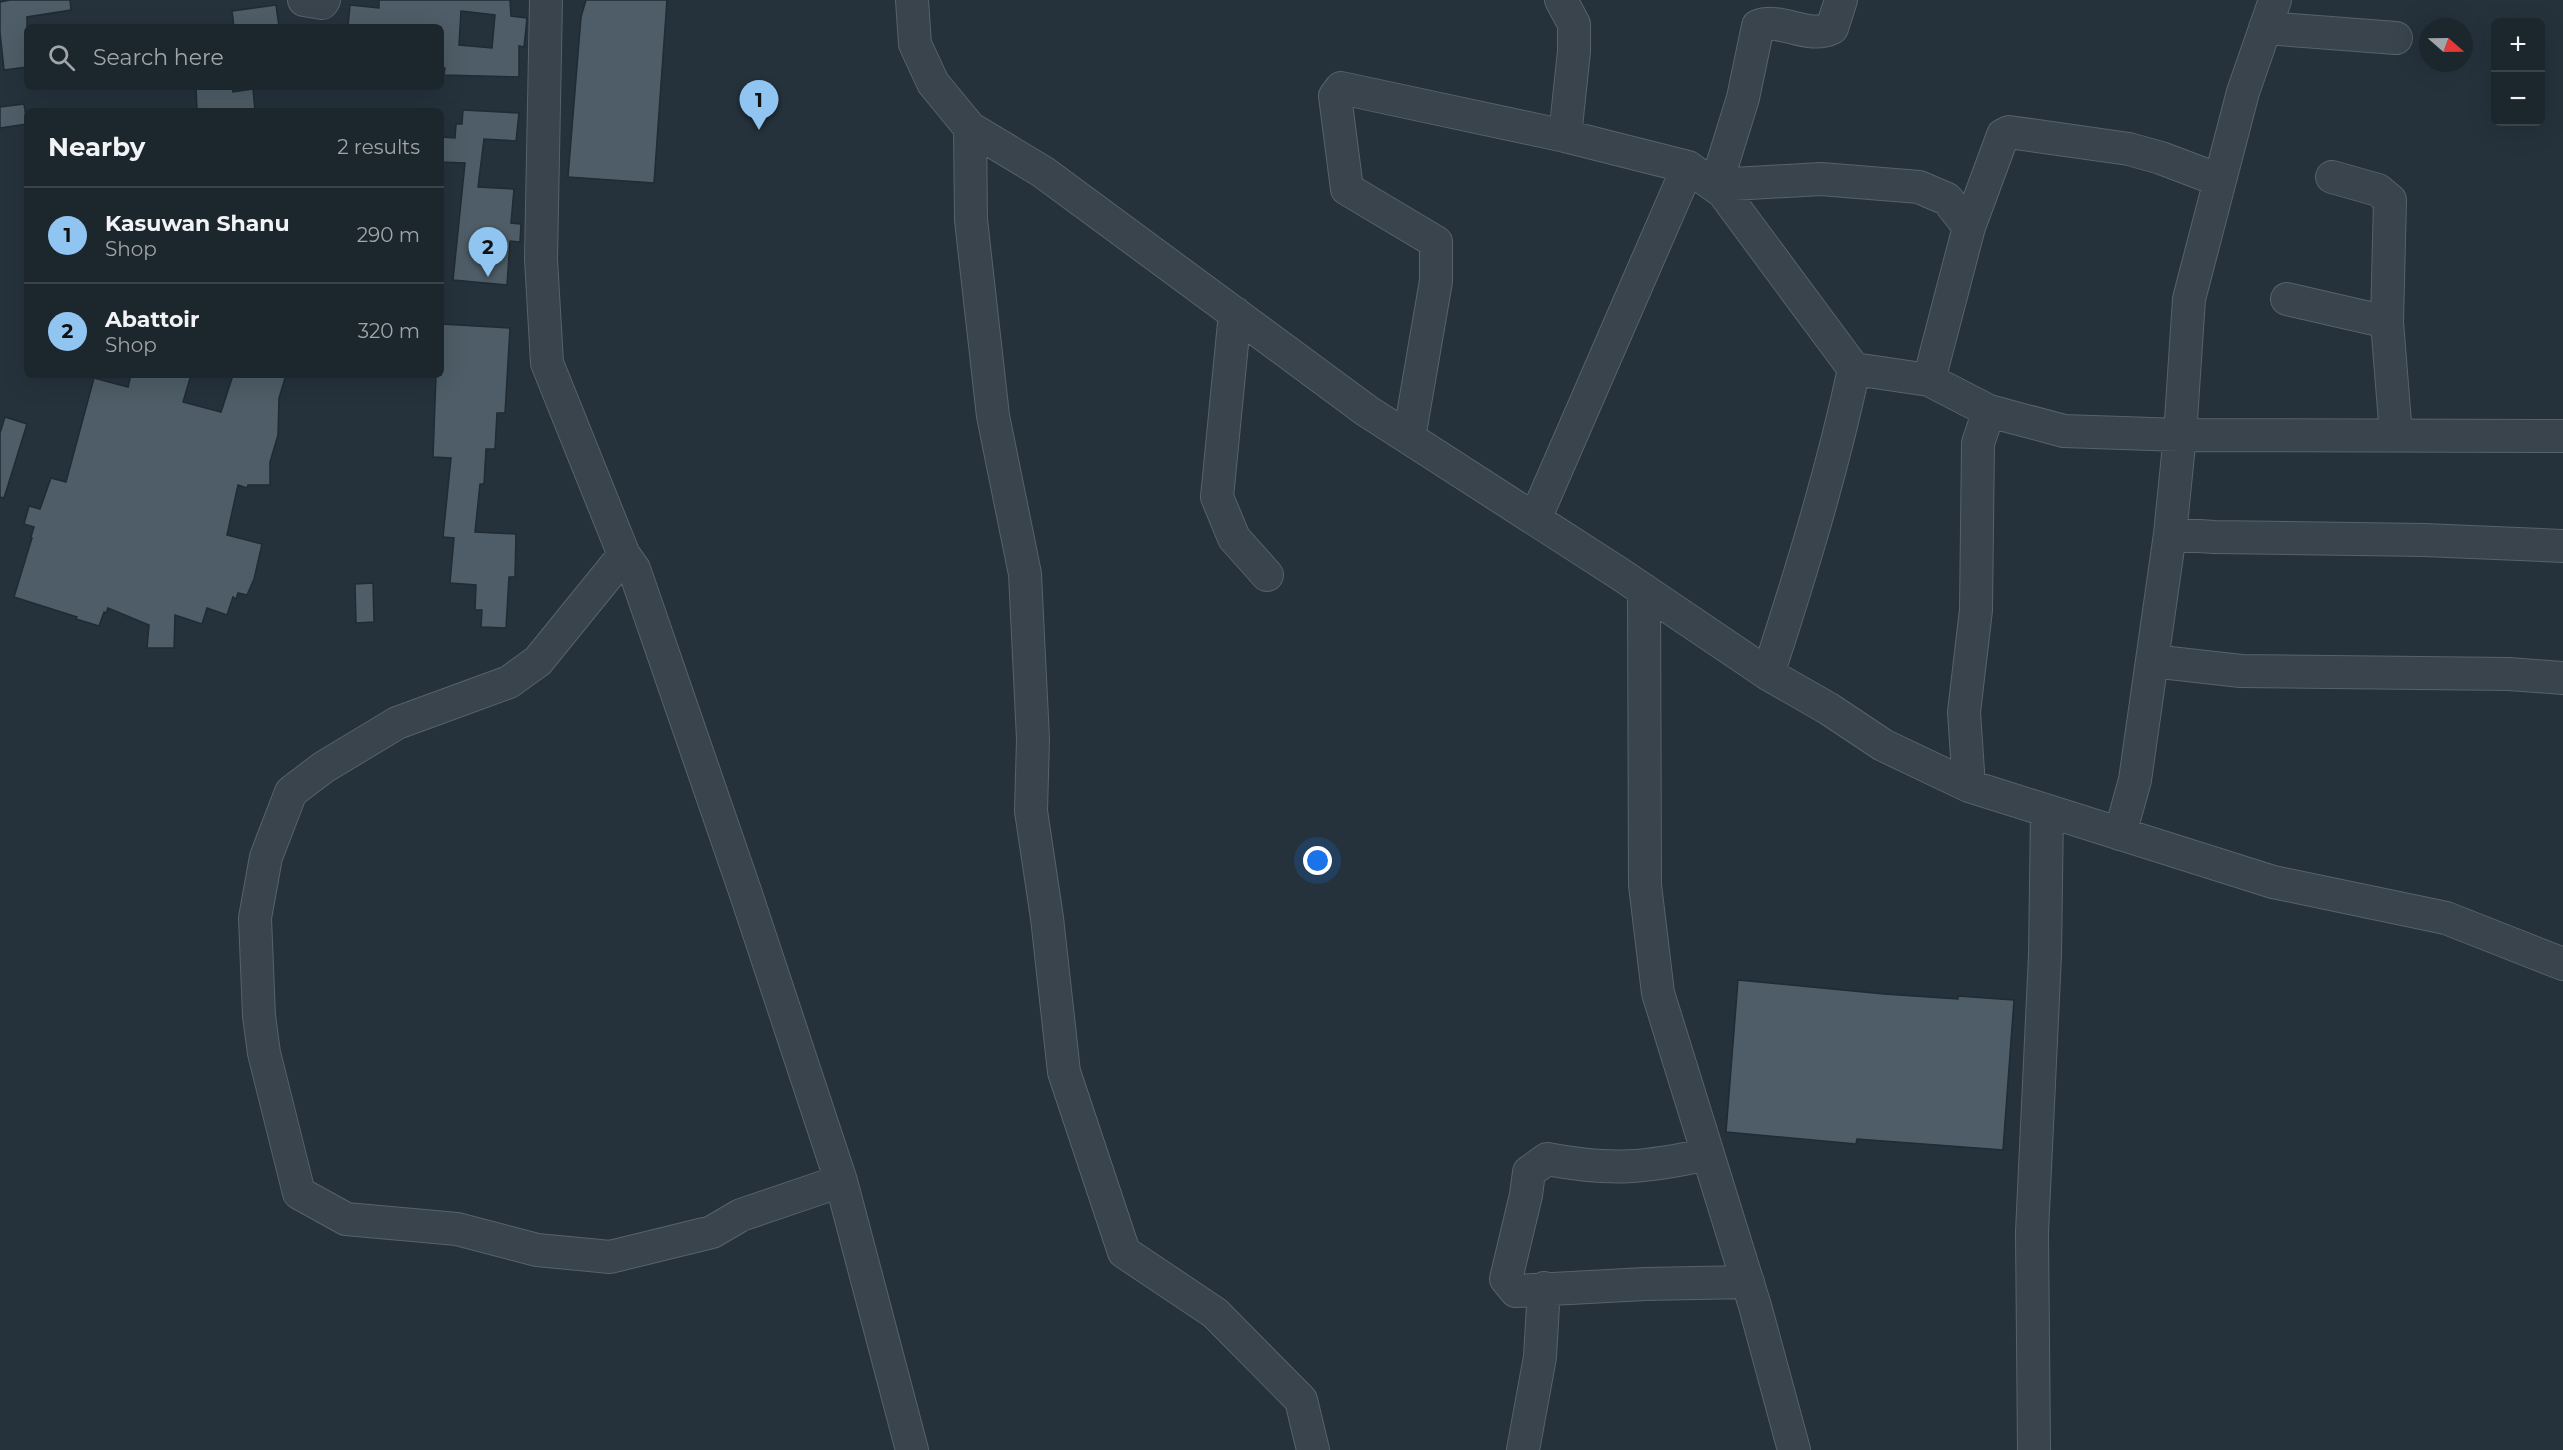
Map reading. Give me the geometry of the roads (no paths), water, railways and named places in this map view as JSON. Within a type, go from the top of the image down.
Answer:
[{"type":"street","points":[[304,0],[314,3],[322,3],[324,0]]},
{"type":"street","points":[[546,0],[541,259],[547,363],[624,555],[634,569],[750,905],[841,1181],[912,1450]]},
{"type":"street","points":[[912,0],[915,44],[933,82],[970,128],[1043,172],[1367,411],[1644,590],[1768,674],[1829,709],[1883,745],[1969,786],[2273,882],[2446,918],[2563,964]]},
{"type":"street","points":[[1561,0],[1574,24],[1574,51],[1565,136]]},
{"type":"street","points":[[1716,185],[1743,98],[1758,26],[1771,24],[1821,33],[1832,28],[1840,0]]},
{"type":"street","points":[[2120,834],[2135,780],[2170,534],[2180,435],[2189,299],[2243,92],[2270,14],[2396,38]]},
{"type":"street","points":[[1409,438],[1436,281],[1436,242],[1347,189],[1335,96],[1341,88],[1565,136],[1688,167],[1723,192],[1854,369],[1929,380],[1989,411],[2064,431],[2180,435],[2563,436]]},
{"type":"street","points":[[970,128],[971,220],[993,416],[1025,574],[1033,739],[1031,811],[1047,918],[1064,1072],[1124,1252],[1215,1312],[1301,1400],[1313,1450]]},
{"type":"street","points":[[1929,380],[1969,226],[1998,143],[2003,135],[2009,132],[2129,149],[2161,158],[2219,180]]},
{"type":"street","points":[[1535,519],[1688,167]]},
{"type":"street","points":[[2332,177],[2378,190],[2390,200],[2387,322],[2396,435]]},
{"type":"street","points":[[1716,185],[1821,179],[1919,187],[1947,199],[1969,226]]},
{"type":"street","points":[[2287,299],[2387,322]]},
{"type":"street","points":[[1235,314],[1217,497],[1234,538],[1267,575]]},
{"type":"street","points":[[1768,674],[1807,553],[1854,369]]},
{"type":"street","points":[[1969,786],[1965,712],[1976,610],[1978,443],[1989,411]]},
{"type":"street","points":[[2170,534],[2563,546]]},
{"type":"street","points":[[624,555],[538,661],[519,675],[509,682],[397,723],[324,767],[291,792],[266,857],[255,918],[259,1016],[264,1053],[299,1193],[346,1220],[458,1229],[537,1250],[610,1257],[712,1232],[741,1215],[841,1181]]},
{"type":"street","points":[[1644,590],[1645,885],[1658,993],[1748,1282],[1794,1450]]},
{"type":"street","points":[[2152,661],[2241,671],[2509,674],[2563,678]]},
{"type":"street","points":[[2034,1450],[2032,1232],[2045,955],[2047,811]]},
{"type":"street","points":[[1708,1154],[1668,1163],[1623,1168],[1600,1168],[1547,1159],[1528,1172],[1526,1196],[1506,1279],[1516,1291],[1645,1284],[1748,1282]]},
{"type":"street","points":[[1523,1450],[1540,1357],[1544,1288]]},
{"type":"place","name":"Kasuwan Shanu","points":[[759,130]]},
{"type":"place","name":"Abattoir","points":[[488,277]]}]
